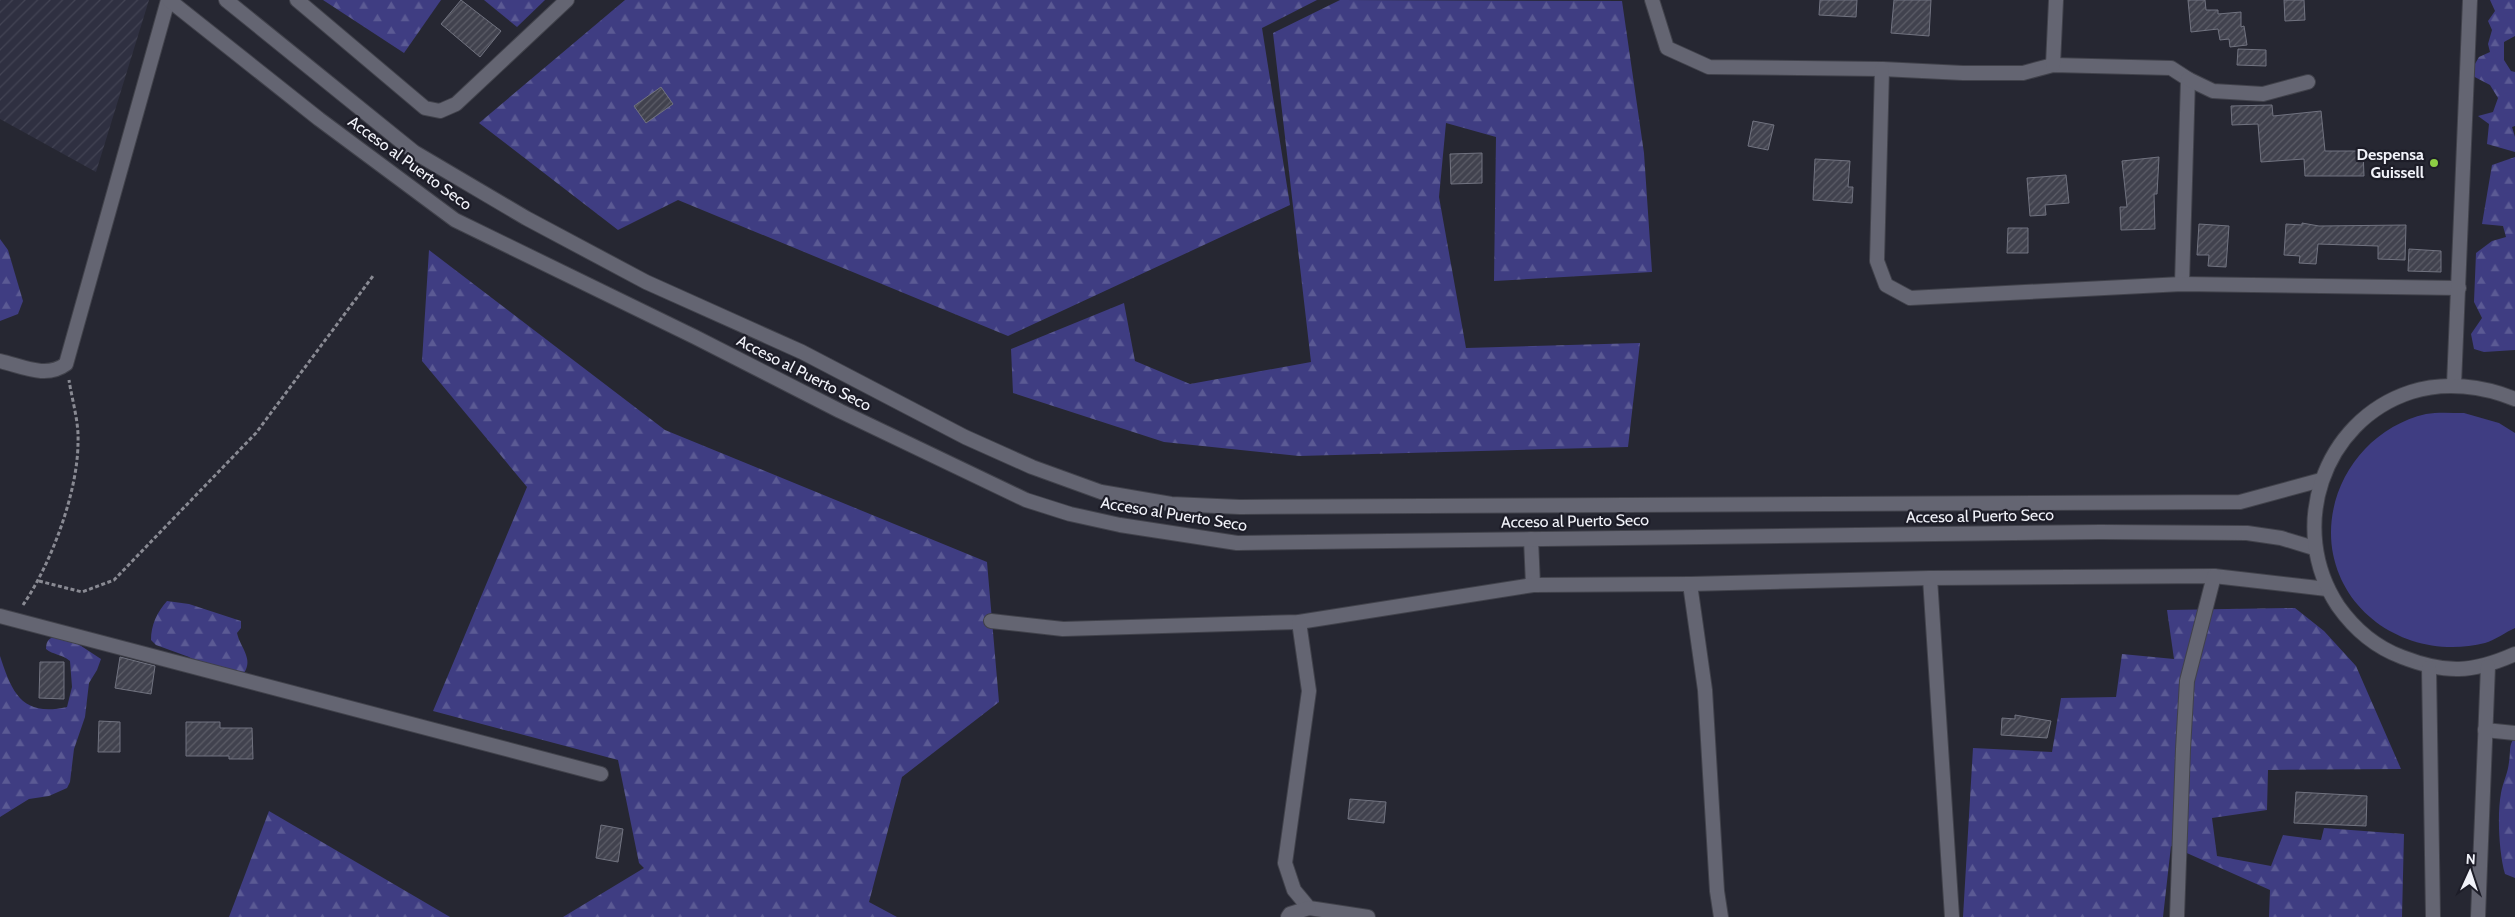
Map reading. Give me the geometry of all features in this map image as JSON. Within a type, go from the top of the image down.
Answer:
[{"type":"street","points":[[0,361],[46,372],[57,371],[66,364],[168,0]]},
{"type":"street","name":"Acceso al Puerto Seco","points":[[168,0],[319,119],[455,220],[695,337],[840,411],[1026,500],[1070,514],[1120,526],[1238,543],[2100,532],[2247,533],[2281,538],[2314,548]]},
{"type":"street","name":"Acceso al Puerto Seco","points":[[226,0],[414,152],[526,218],[646,282],[802,352],[965,437],[1032,468],[1101,492],[1171,504],[1240,507],[2240,502],[2321,480]]},
{"type":"street","points":[[297,0],[426,108],[440,111],[456,104],[567,0]]},
{"type":"street","points":[[1652,0],[1667,48],[1709,67],[1882,69],[1963,73],[2023,72],[2053,64],[2171,68],[2213,91],[2263,94],[2308,82]]},
{"type":"street","points":[[2053,64],[2056,0]]},
{"type":"street","points":[[2454,385],[2470,0]]},
{"type":"street","points":[[1882,69],[1877,261],[1886,285],[1910,298],[2182,284],[2459,288]]},
{"type":"street","points":[[2182,284],[2188,79]]},
{"type":"street","points":[[2515,399],[2494,390],[2454,385],[2411,392],[2373,412],[2342,442],[2321,480],[2313,518],[2314,548],[2327,589],[2350,623],[2383,650],[2430,668],[2468,669],[2488,666],[2515,654]]},
{"type":"street","points":[[1531,539],[1534,585]]},
{"type":"street","points":[[991,621],[1063,629],[1299,622],[1534,585],[1690,584],[1930,578],[2214,576],[2327,589]]},
{"type":"street","points":[[2177,917],[2183,749],[2188,681],[2214,576]]},
{"type":"street","points":[[1930,578],[1952,917]]},
{"type":"street","points":[[1690,584],[1705,690],[1717,890],[1721,917]]},
{"type":"street","points":[[6,618],[602,774]]},
{"type":"street","points":[[1299,622],[1309,691],[1285,863],[1294,890],[1309,908]]},
{"type":"street","points":[[2478,917],[2488,666]]},
{"type":"street","points":[[2430,668],[2433,917]]},
{"type":"street","points":[[2485,730],[2515,733]]},
{"type":"street","points":[[1288,917],[1290,914],[1309,908],[1368,917]]},
{"type":"path","points":[[39,581],[82,592],[114,580],[256,433],[373,276]]},
{"type":"path","points":[[6,618],[39,581],[69,503],[78,441],[66,364]]},
{"type":"shaded area","points":[[0,0],[149,0],[96,172],[0,119]]},
{"type":"green space","points":[[323,0],[441,0],[404,53]]},
{"type":"green space","points":[[484,0],[545,0],[517,27]]},
{"type":"green space","points":[[625,0],[1317,0],[1262,28],[1290,205],[1008,336],[678,200],[618,230],[479,123]]},
{"type":"green space","points":[[1340,0],[1622,1],[1644,153],[1652,272],[1494,281],[1496,137],[1446,123],[1439,197],[1466,348],[1640,343],[1628,447],[1299,456],[1164,442],[1013,393],[1011,349],[1124,303],[1135,361],[1190,384],[1311,362],[1273,33]]},
{"type":"green space","points":[[2490,0],[2515,0],[2515,36],[2504,42],[2504,60],[2511,71],[2515,72],[2515,126],[2512,127],[2515,137],[2515,152],[2487,144],[2489,124],[2478,116],[2493,112],[2498,98],[2490,85],[2469,74],[2479,57],[2490,52],[2488,44],[2492,30],[2488,21],[2495,11]]},
{"type":"green space","points":[[2515,157],[2515,350],[2484,352],[2474,349],[2471,334],[2482,318],[2474,302],[2476,253],[2492,241],[2506,237],[2503,226],[2482,224],[2492,165]]},
{"type":"green space","points":[[0,239],[8,250],[23,301],[18,314],[0,321]]},
{"type":"green space","points":[[429,250],[665,430],[987,562],[999,702],[902,777],[869,902],[897,917],[563,917],[644,868],[639,863],[618,760],[433,711],[527,487],[422,361]]},
{"type":"green space","points":[[2464,413],[2499,423],[2515,433],[2515,628],[2485,643],[2460,647],[2435,646],[2412,641],[2390,631],[2370,617],[2353,599],[2341,578],[2333,554],[2331,530],[2334,508],[2341,486],[2352,466],[2366,448],[2384,433],[2404,421],[2426,414]]},
{"type":"green space","points":[[167,601],[189,604],[241,621],[241,628],[237,633],[248,663],[244,673],[225,671],[196,662],[189,657],[156,645],[151,640],[153,624]]},
{"type":"green space","points":[[2295,608],[2324,631],[2356,666],[2401,769],[2268,770],[2267,810],[2212,818],[2217,856],[2271,866],[2283,835],[2321,840],[2324,828],[2404,834],[2402,917],[2269,917],[2270,890],[2171,846],[2163,917],[1963,917],[1973,748],[2052,752],[2061,698],[2116,697],[2122,654],[2174,659],[2167,610]]},
{"type":"green space","points":[[58,636],[72,640],[101,659],[89,683],[85,717],[74,749],[70,782],[67,788],[49,796],[29,799],[0,817],[0,656],[9,681],[21,699],[29,705],[39,708],[67,707],[72,687],[70,661],[46,649],[49,640]]},
{"type":"green space","points":[[2515,737],[2515,878],[2505,874],[2501,856],[2499,823],[2501,793],[2511,746]]},
{"type":"green space","points":[[269,811],[450,917],[229,917]]},
{"type":"building","points":[[461,0],[501,31],[480,57],[441,24]]},
{"type":"building","points":[[1820,0],[1857,0],[1856,17],[1819,15]]},
{"type":"building","points":[[1894,0],[1931,0],[1929,36],[1891,33]]},
{"type":"building","points":[[2188,0],[2205,0],[2206,10],[2218,10],[2218,14],[2241,12],[2241,27],[2244,26],[2247,45],[2230,47],[2229,39],[2220,40],[2218,29],[2191,32]]},
{"type":"building","points":[[2284,0],[2304,0],[2305,20],[2285,21]]},
{"type":"building","points":[[2238,49],[2266,50],[2266,66],[2237,65]]},
{"type":"building","points":[[661,87],[673,104],[646,123],[634,106]]},
{"type":"building","points":[[2272,105],[2273,116],[2321,111],[2325,151],[2363,151],[2364,176],[2305,176],[2304,159],[2261,162],[2258,124],[2232,125],[2231,106]]},
{"type":"building","points":[[1753,121],[1774,125],[1768,150],[1748,146]]},
{"type":"building","points":[[1482,153],[1482,183],[1451,184],[1450,154]]},
{"type":"building","points":[[2159,157],[2157,194],[2154,194],[2155,229],[2121,230],[2120,207],[2127,207],[2122,161]]},
{"type":"building","points":[[1815,159],[1850,161],[1848,187],[1853,187],[1852,203],[1813,200]]},
{"type":"building","points":[[2066,175],[2069,203],[2045,205],[2046,215],[2030,216],[2027,178]]},
{"type":"building","points":[[2302,223],[2319,226],[2406,225],[2405,260],[2378,259],[2378,246],[2318,244],[2316,264],[2299,263],[2300,256],[2284,255],[2286,224],[2302,225]]},
{"type":"building","points":[[2199,224],[2229,226],[2226,267],[2208,266],[2209,255],[2197,255]]},
{"type":"building","points":[[2008,228],[2028,228],[2028,253],[2007,253]]},
{"type":"building","points":[[2409,249],[2441,251],[2441,272],[2408,271]]},
{"type":"building","points":[[120,657],[155,666],[151,694],[115,688]]},
{"type":"building","points":[[40,662],[64,662],[64,699],[39,698]]},
{"type":"building","points":[[2015,715],[2051,721],[2047,738],[2001,735],[2002,718],[2015,719]]},
{"type":"building","points":[[99,721],[120,722],[120,752],[98,752]]},
{"type":"building","points":[[186,722],[220,722],[220,728],[252,728],[253,759],[229,759],[229,756],[186,756]]},
{"type":"building","points":[[2296,792],[2367,796],[2366,826],[2294,823]]},
{"type":"building","points":[[1350,799],[1386,802],[1384,823],[1348,819]]},
{"type":"building","points":[[601,825],[623,829],[618,862],[596,858]]},
{"type":"place","name":"Despensa Guissell","points":[[2434,163]]}]
